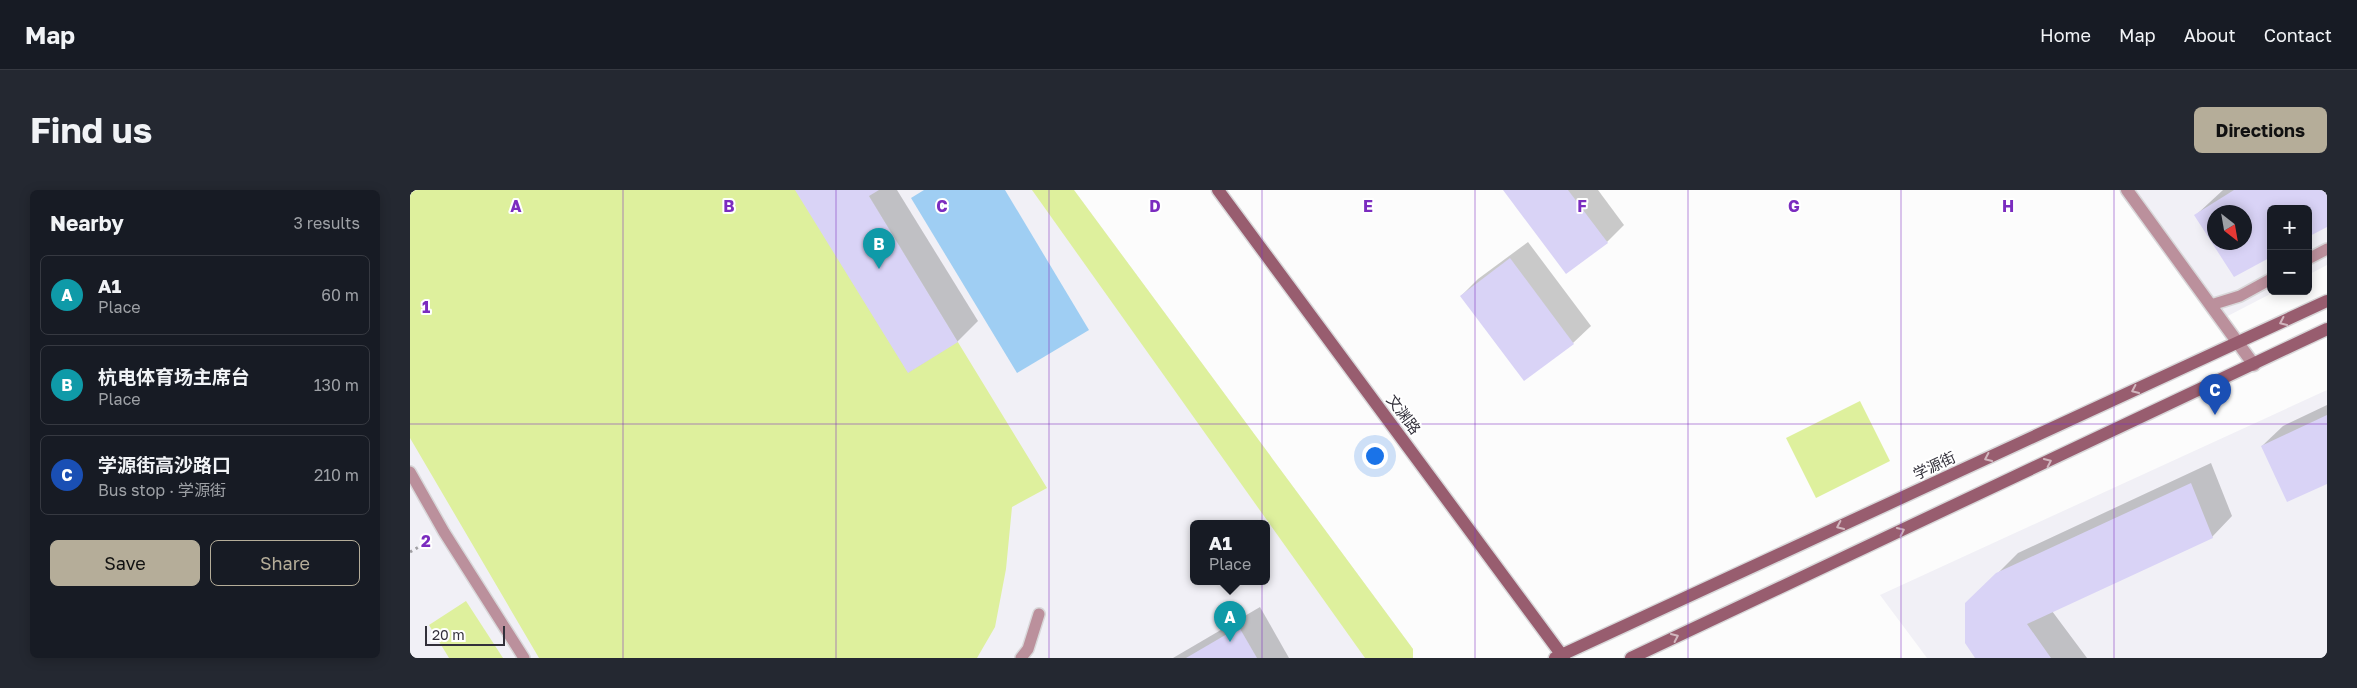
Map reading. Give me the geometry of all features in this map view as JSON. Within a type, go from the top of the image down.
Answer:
[{"type":"main road","name":"文渊路","points":[[1218,190],[1560,657]]},
{"type":"main road","name":"学源街","points":[[1560,657],[2327,301]]},
{"type":"main road","points":[[1630,658],[2327,329]]},
{"type":"street","points":[[2127,190],[2254,365]]},
{"type":"lane","points":[[2312,257],[2327,249]]},
{"type":"lane","points":[[2211,304],[2240,296],[2267,281]]},
{"type":"lane","points":[[410,472],[444,532],[524,658]]},
{"type":"lane","points":[[1021,658],[1028,649],[1040,614]]},
{"type":"shaded area","points":[[410,190],[1074,190],[1413,649],[1413,658],[410,658]]},
{"type":"shaded area","points":[[2127,190],[2327,190],[2327,265],[2312,273],[2312,205],[2267,205],[2268,295],[2222,319]]},
{"type":"shaded area","points":[[2327,390],[2327,658],[1927,658],[1880,595]]},
{"type":"green space","points":[[410,190],[865,190],[1047,488],[1012,507],[1006,569],[995,627],[977,658],[539,658],[410,438]]},
{"type":"green space","points":[[1032,190],[1074,190],[1413,649],[1413,658],[1365,658],[1270,524],[1270,520],[1267,520]]},
{"type":"green space","points":[[1860,401],[1890,461],[1816,498],[1786,438]]},
{"type":"green space","points":[[466,601],[503,658],[449,658],[429,625]]},
{"type":"water","points":[[924,190],[1005,190],[1089,330],[1017,373],[911,198]]},
{"type":"building","points":[[795,190],[879,190],[869,196],[958,342],[908,373]]},
{"type":"building","points":[[1503,190],[1568,190],[1608,243],[1566,274]]},
{"type":"building","points":[[2234,190],[2327,190],[2327,227],[2312,235],[2312,205],[2267,205],[2267,259],[2234,277],[2217,250],[2252,250],[2252,205],[2210,205]]},
{"type":"building","points":[[2207,207],[2207,235],[2194,215]]},
{"type":"building","points":[[1510,258],[1574,344],[1524,381],[1460,296]]},
{"type":"building","points":[[2327,415],[2327,484],[2287,502],[2261,446]]},
{"type":"building","points":[[2191,483],[2213,538],[2027,624],[2051,658],[1975,658],[1965,643],[1965,603],[1996,573]]},
{"type":"building","points":[[1239,627],[1257,658],[1186,658]]},
{"type":"place","name":"杭电体育场主席台","points":[[879,269]]},
{"type":"place","name":"学源街高沙路口","points":[[2215,415]]},
{"type":"place","name":"A1","points":[[1230,642]]}]
